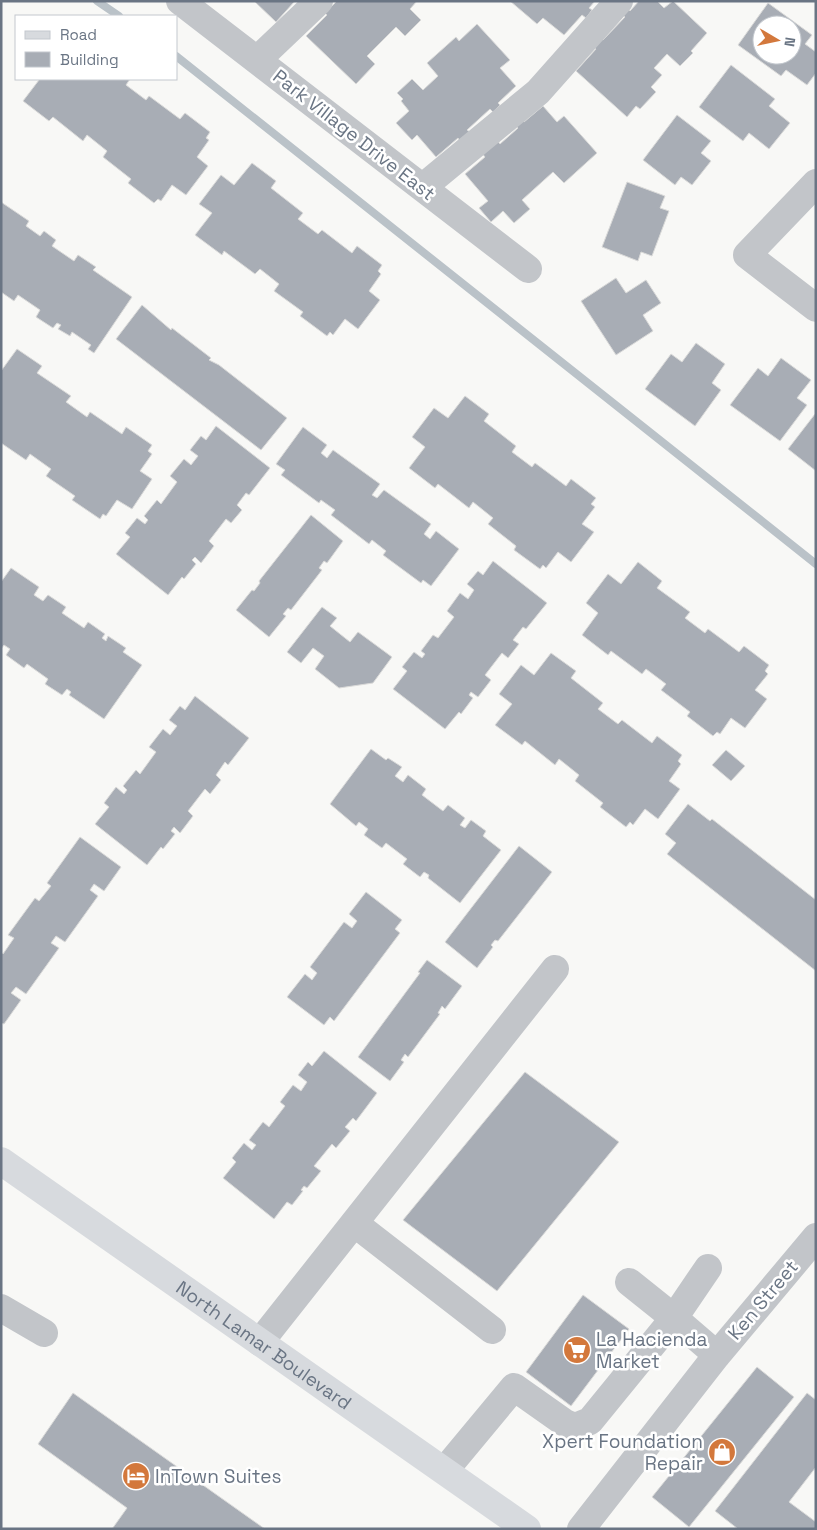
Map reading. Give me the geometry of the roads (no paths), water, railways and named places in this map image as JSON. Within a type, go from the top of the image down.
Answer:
[{"type":"main road","name":"North Lamar Boulevard","points":[[1,1161],[528,1529]]},
{"type":"street","name":"Park Village Drive East","points":[[180,1],[528,269]]},
{"type":"street","points":[[257,60],[318,1]]},
{"type":"street","points":[[423,188],[538,92],[619,1]]},
{"type":"street","points":[[816,183],[747,255],[816,308]]},
{"type":"street","points":[[260,1342],[555,969]]},
{"type":"street","points":[[354,1223],[492,1330]]},
{"type":"street","name":"Ken Street","points":[[581,1529],[717,1355],[816,1237]]},
{"type":"street","points":[[445,1470],[514,1387],[565,1422],[576,1427],[590,1421],[674,1318],[708,1268]]},
{"type":"street","points":[[630,1282],[717,1355]]},
{"type":"street","points":[[1,1308],[44,1333]]},
{"type":"waterway","points":[[97,1],[118,15]]},
{"type":"waterway","points":[[178,58],[816,564]]},
{"type":"place","name":"La Hacienda Market","points":[[577,1350]]},
{"type":"place","name":"Xpert Foundation Repair","points":[[722,1452]]},
{"type":"place","name":"InTown Suites","points":[[136,1476]]}]
